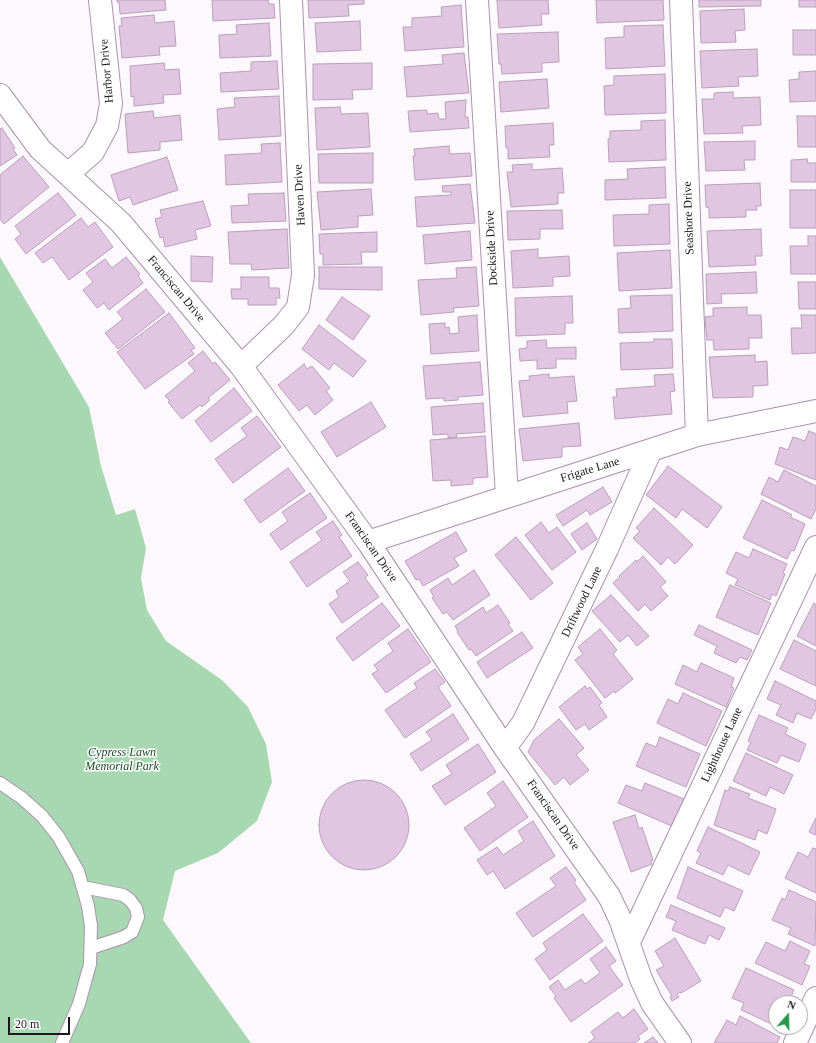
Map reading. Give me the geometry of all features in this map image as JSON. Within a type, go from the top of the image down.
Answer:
[{"type":"street","name":"Harbor Drive","points":[[68,174],[94,152],[107,126],[112,104],[100,0]]},
{"type":"street","name":"Haven Drive","points":[[241,366],[284,326],[298,307],[303,275],[291,0]]},
{"type":"street","name":"Dockside Drive","points":[[477,0],[507,496]]},
{"type":"street","name":"Seashore Drive","points":[[681,0],[697,435]]},
{"type":"street","name":"Franciscan Drive","points":[[0,95],[40,149],[121,223],[241,366],[368,542],[505,748],[609,896],[629,942],[641,979],[652,1003],[680,1043]]},
{"type":"street","name":"Frigate Lane","points":[[368,542],[507,496],[650,452],[697,435],[816,411]]},
{"type":"street","name":"Driftwood Lane","points":[[505,748],[523,723],[607,549],[650,452]]},
{"type":"street","name":"Lighthouse Lane","points":[[629,942],[816,547]]},
{"type":"street","points":[[796,1043],[816,998]]},
{"type":"lane","points":[[0,783],[22,798],[58,836],[69,852],[84,887],[91,926],[92,948],[86,984],[62,1043]]},
{"type":"lane","points":[[84,887],[124,895],[136,908],[138,917],[136,926],[132,932],[124,938],[92,948]]},
{"type":"green space","name":"Cypress Lawn Memorial Park","points":[[0,257],[89,407],[101,466],[116,515],[135,509],[146,548],[141,578],[147,610],[166,641],[222,680],[248,707],[266,744],[272,782],[257,821],[218,853],[175,871],[163,920],[251,1043],[0,1043]]},
{"type":"building","points":[[117,0],[165,0],[166,10],[120,14],[119,2],[117,2]]},
{"type":"building","points":[[212,0],[268,0],[269,4],[274,4],[275,18],[213,21]]},
{"type":"building","points":[[308,0],[364,0],[364,4],[348,5],[349,16],[309,18]]},
{"type":"building","points":[[497,0],[548,0],[549,14],[541,14],[542,25],[499,28]]},
{"type":"building","points":[[596,0],[663,0],[664,20],[597,23]]},
{"type":"building","points":[[699,0],[761,0],[761,6],[699,7]]},
{"type":"building","points":[[799,0],[816,0],[816,7],[799,7]]},
{"type":"building","points":[[461,5],[464,47],[405,51],[403,27],[412,27],[412,18],[442,16],[441,7]]},
{"type":"building","points":[[744,9],[745,30],[735,31],[736,42],[701,43],[700,11]]},
{"type":"building","points":[[154,15],[155,23],[174,21],[176,46],[159,47],[160,55],[122,58],[119,26],[122,26],[121,18]]},
{"type":"building","points":[[360,21],[361,50],[317,52],[315,23]]},
{"type":"building","points":[[269,23],[271,56],[220,58],[219,35],[237,34],[236,25]]},
{"type":"building","points":[[663,25],[665,66],[606,69],[605,38],[624,37],[624,26]]},
{"type":"building","points":[[793,30],[816,30],[816,55],[793,55]]},
{"type":"building","points":[[558,32],[559,62],[542,63],[542,72],[502,74],[501,64],[499,64],[497,34]]},
{"type":"building","points":[[757,49],[758,76],[738,77],[739,86],[702,88],[700,51]]},
{"type":"building","points":[[464,53],[469,93],[407,97],[404,67],[443,64],[442,55]]},
{"type":"building","points":[[277,61],[279,89],[221,92],[220,73],[251,71],[251,62]]},
{"type":"building","points":[[164,63],[165,70],[179,69],[181,94],[163,95],[164,103],[134,106],[134,96],[131,97],[130,66]]},
{"type":"building","points":[[372,63],[372,89],[352,90],[353,99],[313,100],[313,64]]},
{"type":"building","points":[[816,71],[816,101],[790,102],[789,80],[799,79],[799,72]]},
{"type":"building","points":[[665,74],[666,113],[605,115],[604,86],[614,85],[614,76]]},
{"type":"building","points":[[547,79],[549,108],[501,112],[499,82]]},
{"type":"building","points":[[733,92],[733,98],[760,97],[761,125],[742,126],[743,133],[704,134],[702,99],[714,99],[714,93]]},
{"type":"building","points":[[279,96],[281,136],[219,140],[217,109],[235,107],[234,98]]},
{"type":"building","points":[[466,100],[465,117],[468,117],[469,128],[410,132],[408,111],[427,110],[427,114],[438,113],[439,119],[446,119],[445,102]]},
{"type":"building","points":[[340,107],[341,114],[368,113],[370,147],[317,150],[315,108]]},
{"type":"building","points":[[153,111],[154,118],[180,115],[182,140],[160,142],[160,150],[128,153],[125,114]]},
{"type":"building","points":[[797,116],[816,116],[816,147],[798,147]]},
{"type":"building","points":[[665,120],[666,160],[609,162],[608,139],[610,139],[610,131],[641,130],[641,121]]},
{"type":"building","points":[[553,123],[554,145],[549,145],[550,157],[508,159],[505,126]]},
{"type":"building","points":[[2,128],[15,148],[13,149],[17,155],[0,166],[0,129]]},
{"type":"building","points":[[755,141],[755,160],[744,160],[745,170],[706,171],[704,142]]},
{"type":"building","points":[[280,143],[282,182],[226,185],[225,155],[262,153],[261,144]]},
{"type":"building","points":[[449,146],[450,154],[470,153],[472,176],[415,180],[413,156],[415,156],[414,149]]},
{"type":"building","points":[[373,153],[373,183],[319,183],[318,154]]},
{"type":"building","points":[[23,156],[49,187],[4,224],[0,219],[0,175]]},
{"type":"building","points":[[167,157],[178,190],[133,205],[130,197],[119,201],[111,175]]},
{"type":"building","points":[[807,159],[808,163],[816,163],[816,182],[791,182],[791,160]]},
{"type":"building","points":[[532,164],[532,170],[562,168],[564,193],[558,193],[558,204],[511,207],[507,172],[513,172],[512,165]]},
{"type":"building","points":[[665,167],[666,198],[605,200],[605,180],[628,179],[627,169]]},
{"type":"building","points":[[760,183],[761,206],[756,206],[757,210],[746,210],[746,217],[709,218],[709,208],[706,207],[705,185]]},
{"type":"building","points":[[470,184],[475,223],[417,227],[415,197],[451,195],[451,192],[443,192],[442,186]]},
{"type":"building","points":[[371,189],[373,215],[358,216],[358,227],[321,230],[317,192]]},
{"type":"building","points":[[790,190],[816,190],[816,228],[790,228]]},
{"type":"building","points":[[58,193],[76,215],[26,254],[15,239],[21,234],[15,226]]},
{"type":"building","points":[[284,193],[286,221],[232,223],[231,206],[249,205],[248,194]]},
{"type":"building","points":[[203,201],[211,226],[195,230],[197,239],[165,247],[163,237],[160,238],[155,219],[162,217],[160,210]]},
{"type":"building","points":[[669,204],[670,244],[614,246],[613,215],[649,214],[649,205]]},
{"type":"building","points":[[562,210],[563,229],[540,229],[540,239],[508,240],[507,211]]},
{"type":"building","points":[[81,218],[88,227],[95,222],[113,247],[69,280],[52,257],[43,263],[35,253]]},
{"type":"building","points":[[287,229],[289,268],[252,270],[251,264],[230,264],[228,232]]},
{"type":"building","points":[[761,229],[762,256],[755,256],[756,265],[709,267],[707,231]]},
{"type":"building","points":[[470,231],[472,260],[425,264],[423,235]]},
{"type":"building","points":[[377,232],[377,252],[361,252],[362,264],[323,265],[323,254],[320,254],[319,234]]},
{"type":"building","points":[[808,236],[816,236],[816,274],[791,274],[790,246],[808,246]]},
{"type":"building","points":[[538,249],[538,258],[569,256],[570,276],[553,277],[553,286],[513,288],[511,251]]},
{"type":"building","points":[[670,250],[672,288],[619,291],[617,253]]},
{"type":"building","points":[[191,256],[213,257],[212,282],[191,281]]},
{"type":"building","points":[[126,257],[140,274],[138,276],[143,283],[109,310],[104,303],[97,308],[83,290],[93,282],[86,273],[105,259],[112,268]]},
{"type":"building","points":[[319,267],[382,267],[382,290],[319,289]]},
{"type":"building","points":[[476,267],[479,306],[453,308],[454,312],[421,315],[418,280],[457,278],[456,268]]},
{"type":"building","points":[[756,272],[757,293],[721,294],[722,303],[707,304],[706,274]]},
{"type":"building","points":[[241,277],[269,277],[269,288],[279,288],[280,298],[276,298],[276,305],[248,305],[248,299],[232,299],[231,289],[241,289]]},
{"type":"building","points":[[798,282],[816,282],[816,309],[799,309]]},
{"type":"building","points":[[146,289],[165,312],[118,349],[105,333],[123,319],[117,312]]},
{"type":"building","points":[[672,295],[673,331],[619,333],[618,309],[631,308],[630,296]]},
{"type":"building","points":[[572,296],[573,323],[565,323],[565,334],[516,336],[515,298]]},
{"type":"building","points":[[342,297],[370,316],[353,340],[326,320]]},
{"type":"building","points":[[747,307],[747,315],[761,315],[762,338],[749,338],[749,349],[714,350],[713,340],[707,340],[705,317],[713,316],[713,308]]},
{"type":"building","points":[[169,313],[195,348],[191,350],[194,354],[145,389],[117,352]]},
{"type":"building","points":[[477,315],[479,351],[431,354],[429,324],[445,323],[445,328],[449,327],[450,334],[459,333],[458,317]]},
{"type":"building","points":[[801,315],[816,315],[816,353],[792,354],[791,328],[802,328]]},
{"type":"building","points":[[319,325],[366,361],[353,377],[334,363],[329,370],[302,349]]},
{"type":"building","points":[[654,339],[672,339],[673,368],[621,370],[620,343],[654,342]]},
{"type":"building","points":[[546,340],[547,348],[576,347],[576,359],[556,359],[556,368],[537,369],[537,360],[520,361],[519,349],[527,348],[527,341]]},
{"type":"building","points":[[203,351],[213,364],[215,362],[230,380],[208,398],[210,400],[202,407],[200,405],[182,419],[165,396],[195,371],[188,363]]},
{"type":"building","points":[[755,355],[755,362],[767,361],[768,385],[753,386],[753,397],[713,398],[709,357]]},
{"type":"building","points":[[480,362],[483,395],[458,397],[458,400],[444,401],[444,398],[426,399],[423,366]]},
{"type":"building","points":[[304,364],[307,369],[312,366],[330,388],[326,391],[333,400],[315,415],[307,405],[299,411],[278,385]]},
{"type":"building","points":[[549,374],[549,378],[574,376],[577,401],[567,402],[568,413],[523,417],[519,381],[530,380],[529,376]]},
{"type":"building","points":[[673,374],[675,391],[670,392],[672,414],[615,419],[613,397],[617,397],[616,389],[655,386],[654,375]]},
{"type":"building","points":[[234,388],[252,411],[211,442],[195,421]]},
{"type":"building","points":[[371,402],[386,427],[337,457],[321,432]]},
{"type":"building","points":[[483,403],[485,432],[456,434],[457,437],[448,438],[448,434],[433,435],[431,407]]},
{"type":"building","points":[[257,416],[281,447],[233,483],[215,459],[247,436],[241,428]]},
{"type":"building","points":[[579,423],[581,446],[562,447],[562,457],[523,461],[519,429]]},
{"type":"building","points":[[809,431],[816,434],[816,480],[775,464],[780,447],[788,450],[793,437],[805,441]]},
{"type":"building","points":[[485,436],[488,477],[473,478],[473,484],[451,486],[451,480],[433,481],[430,440]]},
{"type":"building","points":[[668,466],[722,507],[707,528],[682,509],[676,518],[646,495]]},
{"type":"building","points":[[288,468],[305,491],[260,523],[244,500]]},
{"type":"building","points":[[784,470],[816,486],[816,509],[811,519],[761,494],[769,477],[778,482]]},
{"type":"building","points":[[603,487],[612,502],[590,515],[587,510],[563,526],[556,515]]},
{"type":"building","points":[[310,493],[327,518],[281,550],[270,534],[288,521],[282,512]]},
{"type":"building","points":[[762,500],[792,515],[790,517],[805,524],[794,551],[791,550],[787,559],[743,538]]},
{"type":"building","points":[[654,508],[693,545],[675,564],[668,557],[661,565],[633,538],[640,531],[636,528]]},
{"type":"building","points":[[333,521],[342,535],[339,537],[352,556],[307,587],[290,562],[322,540],[316,532]]},
{"type":"building","points":[[541,522],[549,533],[557,527],[576,552],[552,570],[525,535]]},
{"type":"building","points":[[587,523],[597,539],[582,550],[571,534]]},
{"type":"building","points":[[456,532],[467,551],[454,558],[459,566],[423,586],[419,579],[416,580],[405,561]]},
{"type":"building","points":[[516,537],[553,583],[531,600],[495,555]]},
{"type":"building","points":[[753,549],[787,564],[783,573],[785,574],[776,596],[772,594],[770,600],[735,585],[738,579],[726,573],[736,552],[749,558]]},
{"type":"building","points":[[643,556],[666,582],[660,587],[668,596],[651,611],[645,604],[638,611],[613,583],[636,560],[637,562]]},
{"type":"building","points":[[358,562],[368,575],[365,578],[379,597],[342,623],[329,604],[339,597],[336,591],[350,581],[343,572]]},
{"type":"building","points":[[474,570],[490,595],[453,620],[447,612],[443,614],[432,598],[434,597],[430,590],[448,578],[452,585]]},
{"type":"building","points":[[730,585],[771,603],[758,635],[716,617]]},
{"type":"building","points":[[611,595],[649,636],[637,646],[628,635],[620,642],[592,611]]},
{"type":"building","points":[[382,603],[400,626],[353,661],[336,638]]},
{"type":"building","points":[[814,603],[816,605],[816,646],[797,636]]},
{"type":"building","points":[[498,605],[510,623],[508,624],[513,631],[476,656],[471,649],[469,650],[457,632],[458,631],[455,626],[483,607],[486,613]]},
{"type":"building","points":[[699,625],[752,650],[747,660],[740,657],[736,663],[714,653],[717,646],[694,635]]},
{"type":"building","points":[[408,629],[431,662],[386,693],[372,674],[378,670],[374,665],[393,651],[388,643]]},
{"type":"building","points":[[600,629],[617,650],[613,654],[633,679],[615,693],[614,691],[605,698],[575,660],[583,654],[578,647]]},
{"type":"building","points":[[522,632],[533,648],[487,678],[477,662]]},
{"type":"building","points":[[794,640],[816,651],[816,686],[780,669]]},
{"type":"building","points":[[701,663],[734,678],[731,687],[734,688],[726,707],[675,684],[683,665],[697,672]]},
{"type":"building","points":[[435,669],[445,682],[438,687],[451,706],[405,738],[385,710],[417,688],[414,683]]},
{"type":"building","points":[[775,681],[816,701],[816,709],[811,719],[797,713],[793,723],[776,715],[781,705],[767,699]]},
{"type":"building","points":[[585,686],[587,689],[590,687],[602,703],[599,705],[607,717],[589,730],[585,724],[576,730],[559,707]]},
{"type":"building","points":[[683,693],[722,711],[706,746],[657,723],[668,699],[678,704]]},
{"type":"building","points":[[453,714],[469,739],[421,771],[410,754],[432,740],[426,732]]},
{"type":"building","points":[[759,715],[788,728],[785,734],[806,744],[799,762],[781,755],[777,763],[747,750],[751,742],[748,741]]},
{"type":"building","points":[[559,719],[584,748],[576,755],[589,770],[570,785],[564,777],[555,785],[528,752],[534,740]]},
{"type":"building","points":[[660,737],[700,754],[686,787],[636,766],[646,743],[656,747]]},
{"type":"building","points":[[478,744],[496,772],[445,805],[432,786],[452,774],[446,765]]},
{"type":"building","points":[[746,753],[793,775],[784,794],[770,787],[766,796],[733,781]]},
{"type":"building","points":[[364,780],[381,783],[396,793],[406,808],[409,825],[406,842],[396,857],[381,867],[364,870],[347,867],[332,857],[322,842],[319,825],[322,808],[332,793],[347,783]]},
{"type":"building","points":[[503,781],[528,817],[480,851],[464,828],[496,806],[487,793]]},
{"type":"building","points":[[645,783],[684,799],[672,826],[618,803],[626,785],[642,791]]},
{"type":"building","points":[[730,787],[750,794],[748,798],[776,809],[767,834],[758,830],[755,840],[714,825],[725,790],[728,791]]},
{"type":"building","points":[[635,815],[639,829],[642,827],[653,860],[651,861],[652,864],[631,872],[613,822]]},
{"type":"building","points":[[816,818],[816,835],[809,832]]},
{"type":"building","points":[[533,821],[555,856],[505,889],[493,871],[487,875],[477,860],[497,847],[503,855],[524,841],[518,831]]},
{"type":"building","points":[[708,827],[760,852],[749,875],[728,865],[723,875],[696,863],[701,853],[697,851]]},
{"type":"building","points":[[813,848],[816,849],[816,893],[785,878],[798,852],[808,857]]},
{"type":"building","points":[[566,867],[576,880],[574,882],[586,900],[533,937],[516,913],[556,886],[550,878]]},
{"type":"building","points":[[688,867],[743,891],[734,911],[725,907],[720,917],[677,898]]},
{"type":"building","points":[[789,890],[816,902],[815,946],[788,934],[791,928],[772,920],[782,898],[785,900]]},
{"type":"building","points":[[671,905],[725,928],[719,940],[709,935],[705,944],[672,930],[676,921],[666,917]]},
{"type":"building","points":[[583,914],[603,941],[550,980],[535,959],[547,950],[543,943]]},
{"type":"building","points":[[675,938],[701,981],[677,994],[679,997],[672,1001],[670,997],[672,996],[656,970],[664,966],[655,951]]},
{"type":"building","points":[[790,941],[810,951],[804,964],[810,966],[802,985],[755,963],[766,942],[785,951]]},
{"type":"building","points":[[606,947],[616,961],[609,966],[623,985],[571,1022],[554,998],[556,996],[549,987],[558,980],[565,990],[581,979],[585,984],[600,973],[590,959]]},
{"type":"building","points":[[746,968],[794,990],[792,995],[768,995],[768,1022],[741,1010],[744,1003],[732,998]]},
{"type":"building","points":[[634,1009],[648,1029],[638,1036],[640,1039],[635,1043],[588,1043],[595,1038],[591,1032],[618,1012],[623,1018]]},
{"type":"building","points":[[740,1016],[768,1031],[768,1035],[776,1035],[780,1037],[777,1043],[714,1043],[727,1020],[736,1025]]},
{"type":"building","points":[[653,1037],[658,1043],[644,1043]]}]
